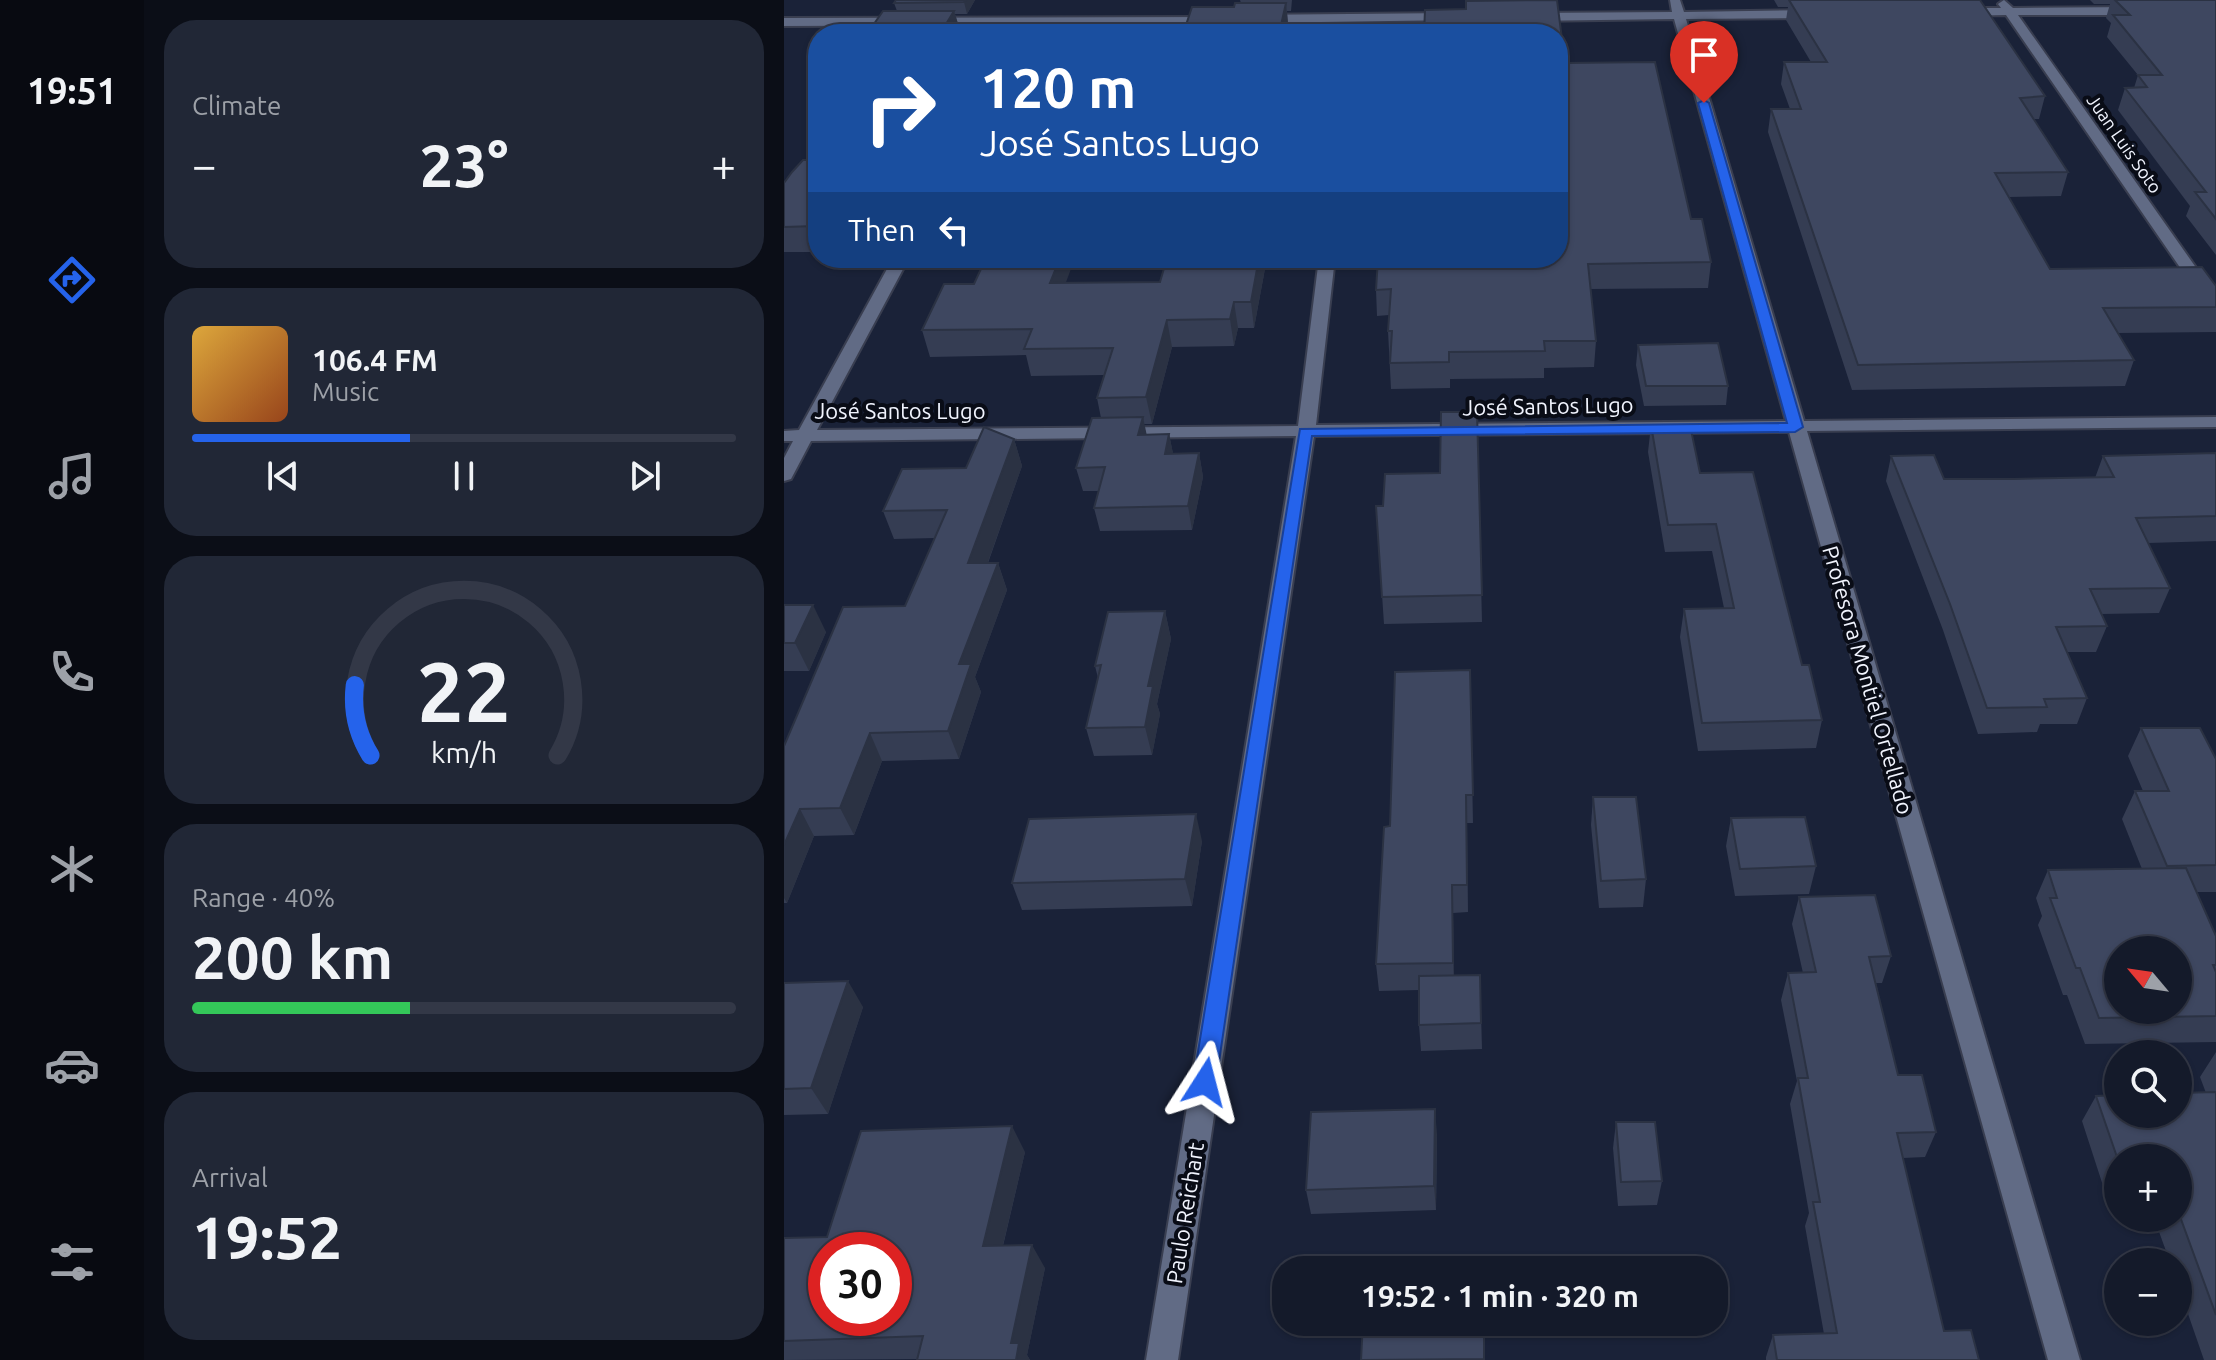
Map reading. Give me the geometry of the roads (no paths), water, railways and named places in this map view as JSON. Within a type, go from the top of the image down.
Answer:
[{"type":"street","points":[[1355,24],[1358,0]]},
{"type":"street","points":[[1947,12],[2006,6],[2153,11]]},
{"type":"street","name":"Juan Luis Soto","points":[[2006,6],[2216,308]]},
{"type":"street","points":[[1510,17],[1676,8],[1836,14]]},
{"type":"street","name":"Profesora Montiel Ortellado","points":[[1676,8],[2064,1360]]},
{"type":"street","points":[[1026,24],[1030,16]]},
{"type":"street","points":[[784,22],[1030,16],[1231,19]]},
{"type":"street","points":[[1247,19],[1463,17]]},
{"type":"street","points":[[784,475],[896,268]]},
{"type":"street","name":"Paulo Reichart","points":[[1162,1360],[1306,432],[1326,268]]},
{"type":"street","name":"José Santos Lugo","points":[[784,436],[2216,422]]}]
